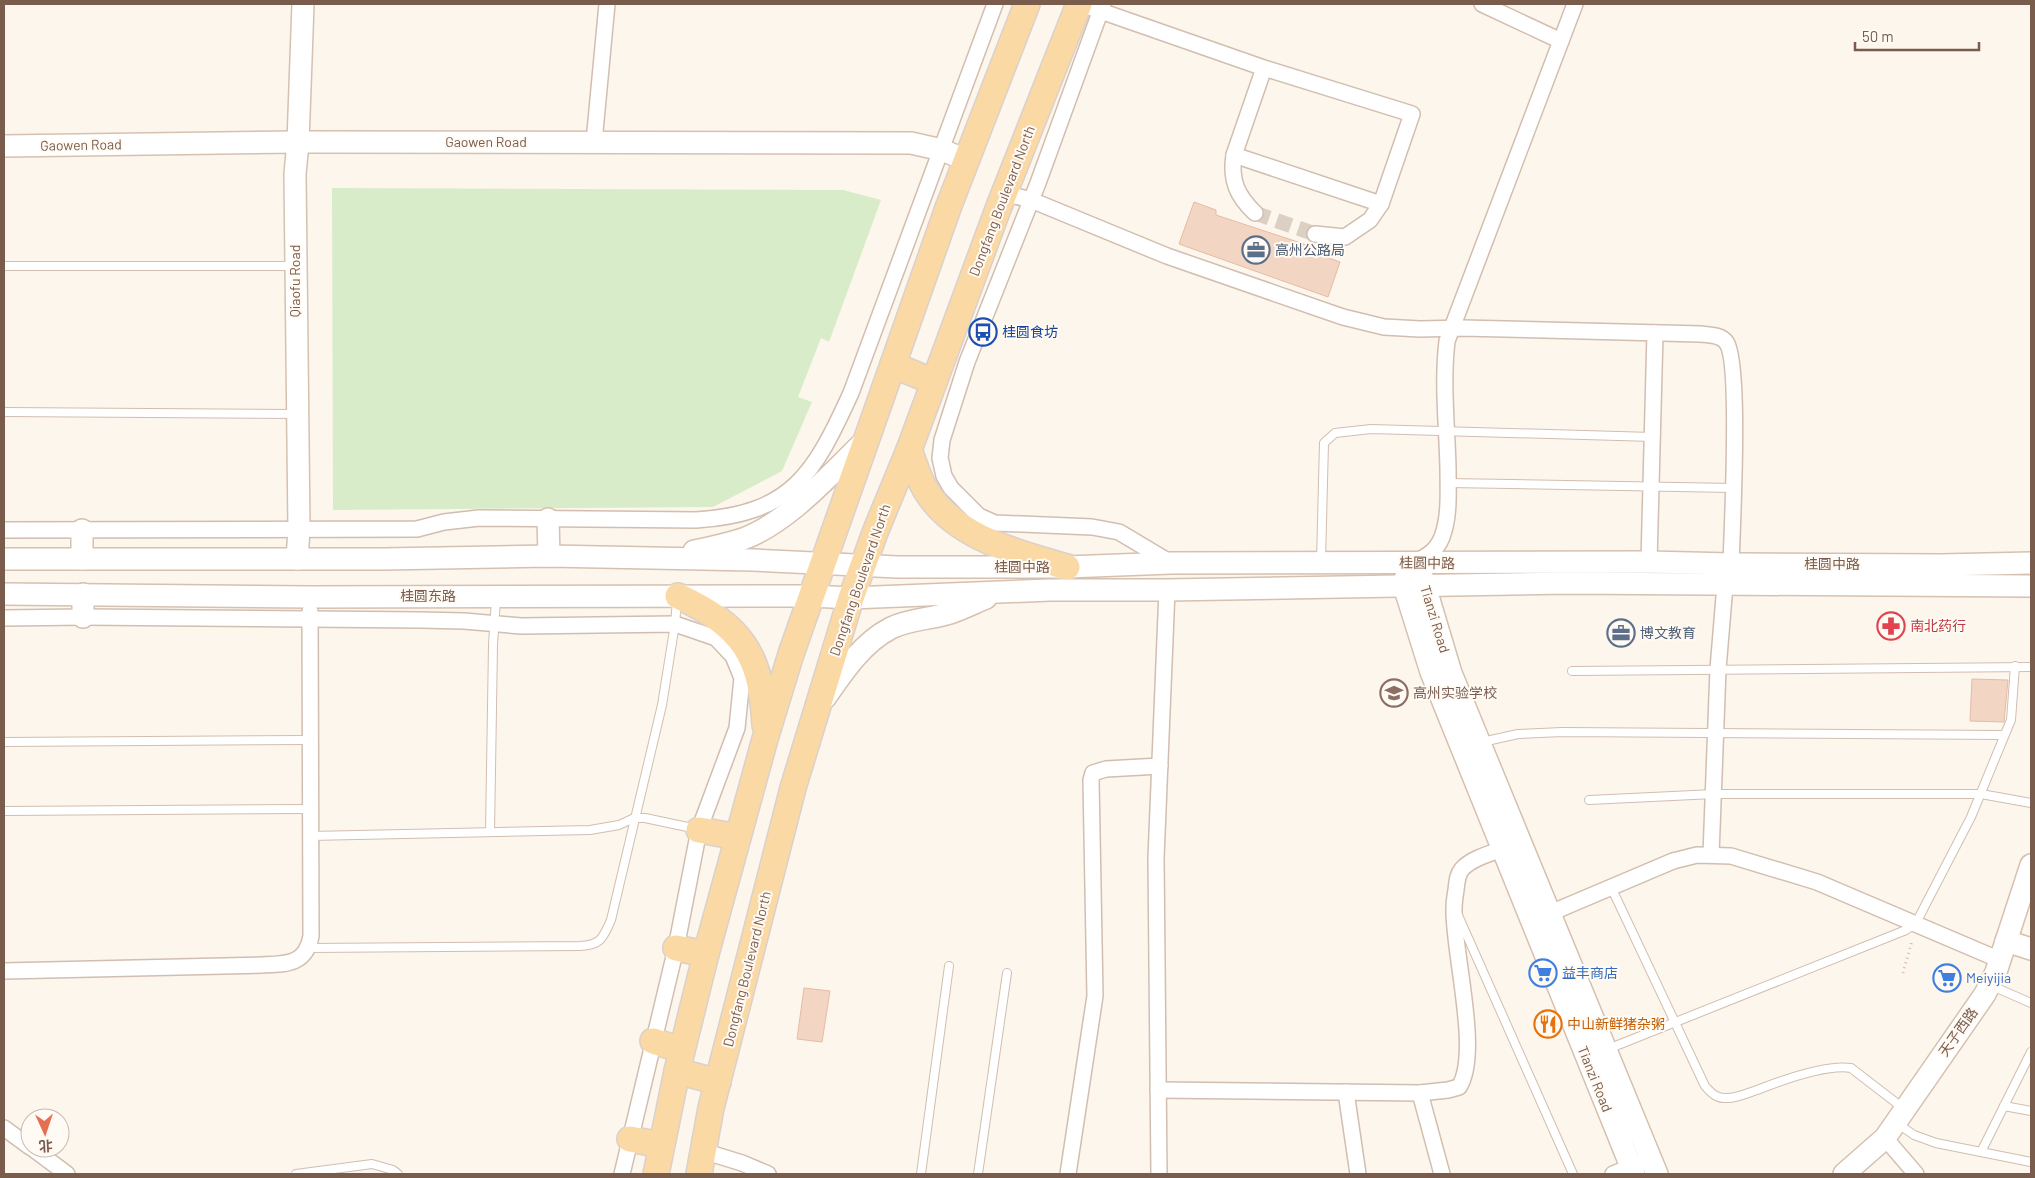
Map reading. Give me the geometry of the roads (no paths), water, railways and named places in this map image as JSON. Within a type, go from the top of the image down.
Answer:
[{"type":"main road","name":"Qiaofu Road","points":[[297,559],[299,530],[296,414],[295,174],[303,4]]},
{"type":"main road","points":[[656,1174],[679,1060],[706,954],[765,739],[791,654],[966,160],[1027,4]]},
{"type":"main road","name":"Dongfang Boulevard North","points":[[701,1163],[718,1082],[793,788],[851,598],[909,450],[1004,193],[1090,6]]},
{"type":"main road","name":"Gaowen Road","points":[[4,146],[298,142],[911,143],[942,150],[966,160]]},
{"type":"main road","points":[[893,365],[934,382]]},
{"type":"main road","points":[[664,559],[744,538],[778,519],[816,490],[866,440]]},
{"type":"main road","points":[[909,450],[925,489],[948,516],[973,534],[1014,551],[1067,567]]},
{"type":"main road","points":[[548,519],[548,556]]},
{"type":"main road","points":[[82,530],[82,559]]},
{"type":"main road","points":[[4,560],[548,556],[753,560],[822,564]]},
{"type":"main road","name":"桂圆中路","points":[[822,564],[1067,567],[1171,563],[2031,563]]},
{"type":"main road","name":"Tianzi Road","points":[[1414,563],[1406,576],[1414,586],[1431,672],[1471,746],[1597,1054],[1654,1167]]},
{"type":"main road","name":"桂圆中路","points":[[851,598],[1001,592],[1567,583],[2031,586]]},
{"type":"main road","points":[[818,708],[845,669],[865,646],[890,628],[950,613],[1001,592]]},
{"type":"main road","name":"桂圆东路","points":[[4,594],[310,597],[811,596],[851,598]]},
{"type":"main road","points":[[83,594],[83,617]]},
{"type":"main road","points":[[678,596],[710,613],[734,631],[750,652],[764,705],[765,739]]},
{"type":"main road","points":[[699,830],[738,838]]},
{"type":"main road","name":"天子西路","points":[[1844,1174],[1895,1123],[1989,985],[2003,950],[2031,865]]},
{"type":"main road","points":[[676,948],[706,954]]},
{"type":"main road","points":[[2003,950],[2031,949]]},
{"type":"main road","points":[[652,1041],[679,1060],[718,1082]]},
{"type":"main road","name":"Tianzi Road","points":[[1597,1054],[1626,1172]]},
{"type":"main road","points":[[630,1139],[661,1144]]},
{"type":"street","points":[[594,142],[607,4]]},
{"type":"street","points":[[4,530],[417,529],[444,522],[480,518],[724,519],[767,506],[794,488],[811,469],[830,438],[851,393],[995,4]]},
{"type":"street","points":[[1482,4],[1561,41]]},
{"type":"street","points":[[1414,563],[1428,556],[1436,549],[1442,536],[1446,516],[1448,482],[1447,341],[1575,4]]},
{"type":"street","points":[[1171,563],[1119,532],[1092,527],[995,523],[979,516],[951,488],[944,476],[940,458],[945,431],[967,362],[1031,200],[1090,6],[1264,68],[1412,114],[1381,204],[1370,220],[1345,237],[1315,234]]},
{"type":"street","points":[[1255,213],[1246,205],[1236,188],[1231,170],[1234,155],[1264,68]]},
{"type":"street","points":[[1234,155],[1381,204]]},
{"type":"street","points":[[1004,193],[1031,200],[1167,256],[1343,317],[1384,326],[1420,329],[1453,328],[1655,333],[1721,338],[1728,344],[1733,372],[1731,564]]},
{"type":"street","points":[[1649,562],[1655,333]]},
{"type":"street","points":[[1712,855],[1718,669],[1724,585]]},
{"type":"street","points":[[1159,1174],[1156,858],[1167,590]]},
{"type":"street","points":[[4,971],[278,964],[297,960],[309,948],[311,936],[310,597]]},
{"type":"street","points":[[4,618],[83,617],[464,621],[494,625],[604,626],[675,624],[716,638],[733,656],[742,678],[737,728],[699,830],[676,948],[652,1041],[622,1174]]},
{"type":"street","points":[[1068,1174],[1095,996],[1091,780],[1093,773],[1106,769],[1160,766]]},
{"type":"street","points":[[1158,1090],[1420,1093],[1459,1087],[1464,1079],[1467,1068],[1466,1031],[1454,910],[1458,875],[1463,867],[1512,845]]},
{"type":"street","points":[[1541,917],[1674,860],[1697,855],[1731,856],[1817,882],[1916,923],[2003,950]]},
{"type":"street","points":[[1346,1092],[1358,1174]]},
{"type":"street","points":[[1420,1093],[1442,1174]]},
{"type":"street","points":[[1895,1123],[1916,1174]]},
{"type":"street","points":[[4,1128],[20,1139]]},
{"type":"street","points":[[46,1158],[67,1174]]},
{"type":"street","points":[[701,1163],[742,1163],[768,1174]]},
{"type":"street","points":[[1626,1172],[1654,1167]]},
{"type":"lane","points":[[4,266],[295,266]]},
{"type":"lane","points":[[4,412],[296,414]]},
{"type":"lane","points":[[1321,563],[1324,443],[1334,433],[1347,430],[1447,431],[1652,437]]},
{"type":"lane","points":[[1448,482],[1733,488]]},
{"type":"lane","points":[[490,832],[494,625],[497,596]]},
{"type":"lane","points":[[309,948],[580,946],[597,944],[602,939],[611,920],[662,705],[678,596]]},
{"type":"lane","points":[[1597,1054],[1906,930],[1916,923],[1971,817],[2010,720],[2015,666]]},
{"type":"lane","points":[[1572,671],[2031,667]]},
{"type":"lane","points":[[1471,746],[1518,734],[1562,732],[2004,735]]},
{"type":"lane","points":[[4,742],[310,740]]},
{"type":"lane","points":[[1589,800],[1714,794],[1981,794],[2031,802]]},
{"type":"lane","points":[[4,811],[310,809]]},
{"type":"lane","points":[[310,836],[590,830],[619,826],[634,818],[662,821],[699,830]]},
{"type":"lane","points":[[1611,887],[1704,1086],[1713,1096],[1726,1099],[1740,1097],[1797,1075],[1841,1066],[1850,1068],[1895,1123],[1914,1135],[1936,1143],[2031,1162]]},
{"type":"lane","points":[[1454,910],[1460,917],[1573,1174]]},
{"type":"lane","points":[[921,1174],[949,966]]},
{"type":"lane","points":[[978,1174],[1007,973]]},
{"type":"lane","points":[[1989,985],[2031,1003]]},
{"type":"lane","points":[[1980,1152],[2028,1064],[2031,1052]]},
{"type":"lane","points":[[2004,1106],[2031,1111]]},
{"type":"lane","points":[[296,1174],[372,1164],[387,1168],[398,1174]]},
{"type":"tunnel","points":[[1255,213],[1315,234]]},
{"type":"place","name":"高州公路局","points":[[1256,250]]},
{"type":"place","name":"桂圆食坊","points":[[983,332]]},
{"type":"place","name":"南北药行","points":[[1891,626]]},
{"type":"place","name":"博文教育","points":[[1621,633]]},
{"type":"place","name":"高州实验学校","points":[[1394,693]]},
{"type":"place","name":"益丰商店","points":[[1543,973]]},
{"type":"place","name":"Meiyijia","points":[[1947,978]]},
{"type":"place","name":"中山新鲜猪杂粥","points":[[1548,1024]]}]
